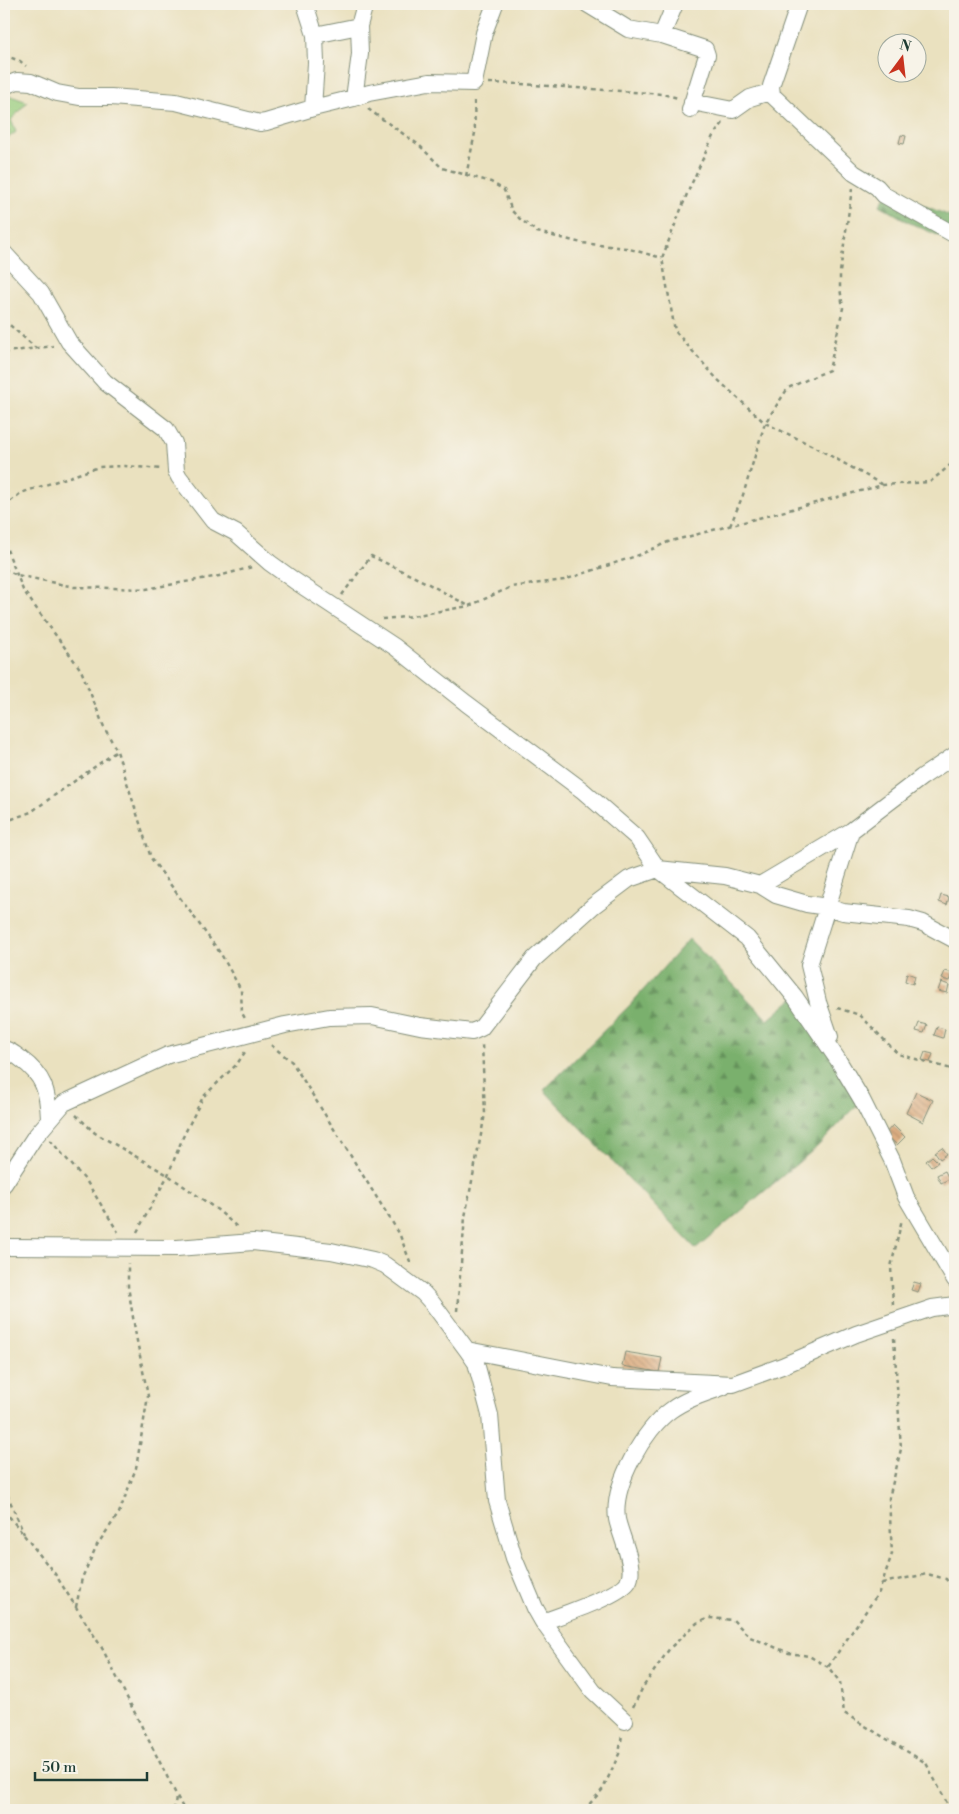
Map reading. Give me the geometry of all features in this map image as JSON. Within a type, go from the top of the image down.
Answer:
[{"type":"street","points":[[305,4],[316,35],[313,108]]},
{"type":"street","points":[[354,98],[360,54],[359,26],[365,4]]},
{"type":"street","points":[[4,86],[18,82],[31,82],[57,93],[79,97],[111,97],[176,102],[260,123],[285,118],[313,108],[369,93],[429,82],[474,84],[484,32],[495,4]]},
{"type":"street","points":[[586,4],[628,29],[662,35],[705,49],[707,55],[691,106],[733,110],[750,98],[770,92]]},
{"type":"street","points":[[662,35],[675,4]]},
{"type":"street","points":[[770,92],[799,4]]},
{"type":"street","points":[[316,35],[359,26]]},
{"type":"street","points":[[770,92],[779,104],[854,173],[877,187],[884,195],[955,234]]},
{"type":"street","points":[[4,253],[41,293],[69,342],[105,382],[166,428],[174,444],[176,471],[179,477],[213,521],[236,534],[270,563],[396,647],[466,703],[582,790],[637,838],[658,869],[747,938],[796,996],[838,1060],[862,1100],[892,1160],[906,1197],[955,1280]]},
{"type":"street","points":[[760,885],[851,831],[922,777],[955,755]]},
{"type":"street","points":[[838,1060],[818,1002],[809,965],[851,831]]},
{"type":"street","points":[[4,1184],[34,1138],[64,1103],[168,1055],[286,1025],[329,1017],[372,1016],[420,1026],[472,1032],[481,1028],[534,960],[548,946],[626,880],[658,869],[725,876],[760,885],[776,895],[807,904],[827,906],[843,912],[923,922],[955,940]]},
{"type":"street","points":[[4,1049],[11,1051],[31,1066],[41,1078],[48,1104],[49,1119]]},
{"type":"street","points":[[4,1247],[177,1248],[253,1242],[331,1251],[373,1260],[385,1266],[423,1293],[476,1363],[490,1415],[497,1500],[514,1558],[543,1622],[592,1691],[625,1721]]},
{"type":"street","points":[[543,1622],[613,1594],[628,1582],[632,1572],[616,1513],[625,1475],[630,1461],[648,1434],[671,1410],[690,1400],[782,1366],[856,1334],[932,1308],[955,1305]]},
{"type":"street","points":[[467,1350],[605,1377],[733,1384]]},
{"type":"path","points":[[466,176],[475,134],[474,84],[521,84],[662,94],[691,106]]},
{"type":"path","points":[[354,98],[419,146],[442,168],[491,182],[504,190],[512,211],[520,220],[536,232],[582,242],[626,248],[662,258]]},
{"type":"path","points":[[733,110],[713,136],[687,194],[662,258],[675,331],[716,378],[765,423],[812,446],[883,485]]},
{"type":"path","points":[[730,526],[743,496],[765,423],[788,388],[829,370],[843,308],[840,272],[854,173]]},
{"type":"path","points":[[4,320],[37,349]]},
{"type":"path","points":[[4,362],[6,352],[37,349],[69,342]]},
{"type":"path","points":[[380,619],[406,617],[469,606],[511,587],[564,580],[639,555],[668,542],[883,485],[930,482],[955,461]]},
{"type":"path","points":[[4,506],[21,493],[99,467],[125,466],[176,471]]},
{"type":"path","points":[[4,542],[23,590],[81,670],[116,751],[151,858],[220,954],[241,990],[242,1013],[256,1034],[292,1062],[399,1234],[413,1268]]},
{"type":"path","points":[[334,607],[371,556],[469,606]]},
{"type":"path","points":[[4,569],[17,575],[74,587],[146,588],[219,576],[270,563]]},
{"type":"path","points":[[4,822],[31,812],[116,751]]},
{"type":"path","points":[[818,1002],[860,1015],[898,1054],[955,1070]]},
{"type":"path","points":[[455,1335],[465,1217],[485,1114],[481,1028]]},
{"type":"path","points":[[76,1607],[82,1578],[97,1545],[119,1512],[136,1468],[148,1396],[128,1286],[128,1248],[168,1175],[183,1137],[203,1097],[237,1064],[256,1034]]},
{"type":"path","points":[[64,1103],[95,1133],[168,1175],[219,1211],[253,1242]]},
{"type":"path","points":[[49,1119],[50,1140],[87,1182],[128,1248]]},
{"type":"path","points":[[828,1668],[879,1592],[892,1554],[889,1498],[901,1449],[891,1267],[906,1197]]},
{"type":"path","points":[[4,1487],[25,1537]]},
{"type":"path","points":[[4,1510],[55,1574],[102,1648],[184,1810]]},
{"type":"path","points":[[882,1583],[927,1574],[946,1579],[955,1593]]},
{"type":"path","points":[[586,1810],[603,1789],[618,1754],[625,1721],[644,1687],[670,1648],[698,1623],[709,1618],[733,1620],[750,1637],[789,1653],[809,1656],[828,1668],[840,1682],[844,1713],[926,1763],[949,1810]]},
{"type":"path","points":[[174,1810],[177,1796]]},
{"type":"green space","points":[[4,96],[11,96],[27,102],[11,120],[16,132],[4,141]]},
{"type":"green space","points":[[888,191],[955,218],[955,243],[910,223],[880,205]]},
{"type":"green space","points":[[689,939],[768,1020],[795,997],[862,1100],[818,1146],[696,1249],[544,1090],[630,1005]]},
{"type":"building","points":[[901,135],[906,136],[904,144],[899,143]]},
{"type":"building","points":[[941,895],[949,897],[947,905],[939,902]]},
{"type":"building","points":[[945,971],[953,973],[950,981],[942,979]]},
{"type":"building","points":[[907,973],[915,976],[913,984],[905,981]]},
{"type":"building","points":[[941,982],[949,985],[947,993],[938,991]]},
{"type":"building","points":[[919,1023],[927,1025],[924,1033],[916,1031]]},
{"type":"building","points":[[937,1027],[945,1029],[943,1038],[934,1035]]},
{"type":"building","points":[[925,1052],[933,1054],[930,1062],[922,1060]]},
{"type":"building","points":[[916,1092],[933,1100],[923,1122],[906,1113]]},
{"type":"building","points":[[893,1125],[905,1137],[897,1145],[885,1134]]},
{"type":"building","points":[[942,1147],[947,1154],[940,1159],[935,1152]]},
{"type":"building","points":[[932,1156],[938,1162],[931,1167],[926,1161]]},
{"type":"building","points":[[945,1171],[949,1179],[941,1183],[937,1175]]},
{"type":"building","points":[[914,1282],[921,1284],[918,1292],[911,1290]]},
{"type":"building","points":[[625,1352],[662,1358],[659,1372],[622,1366]]}]
